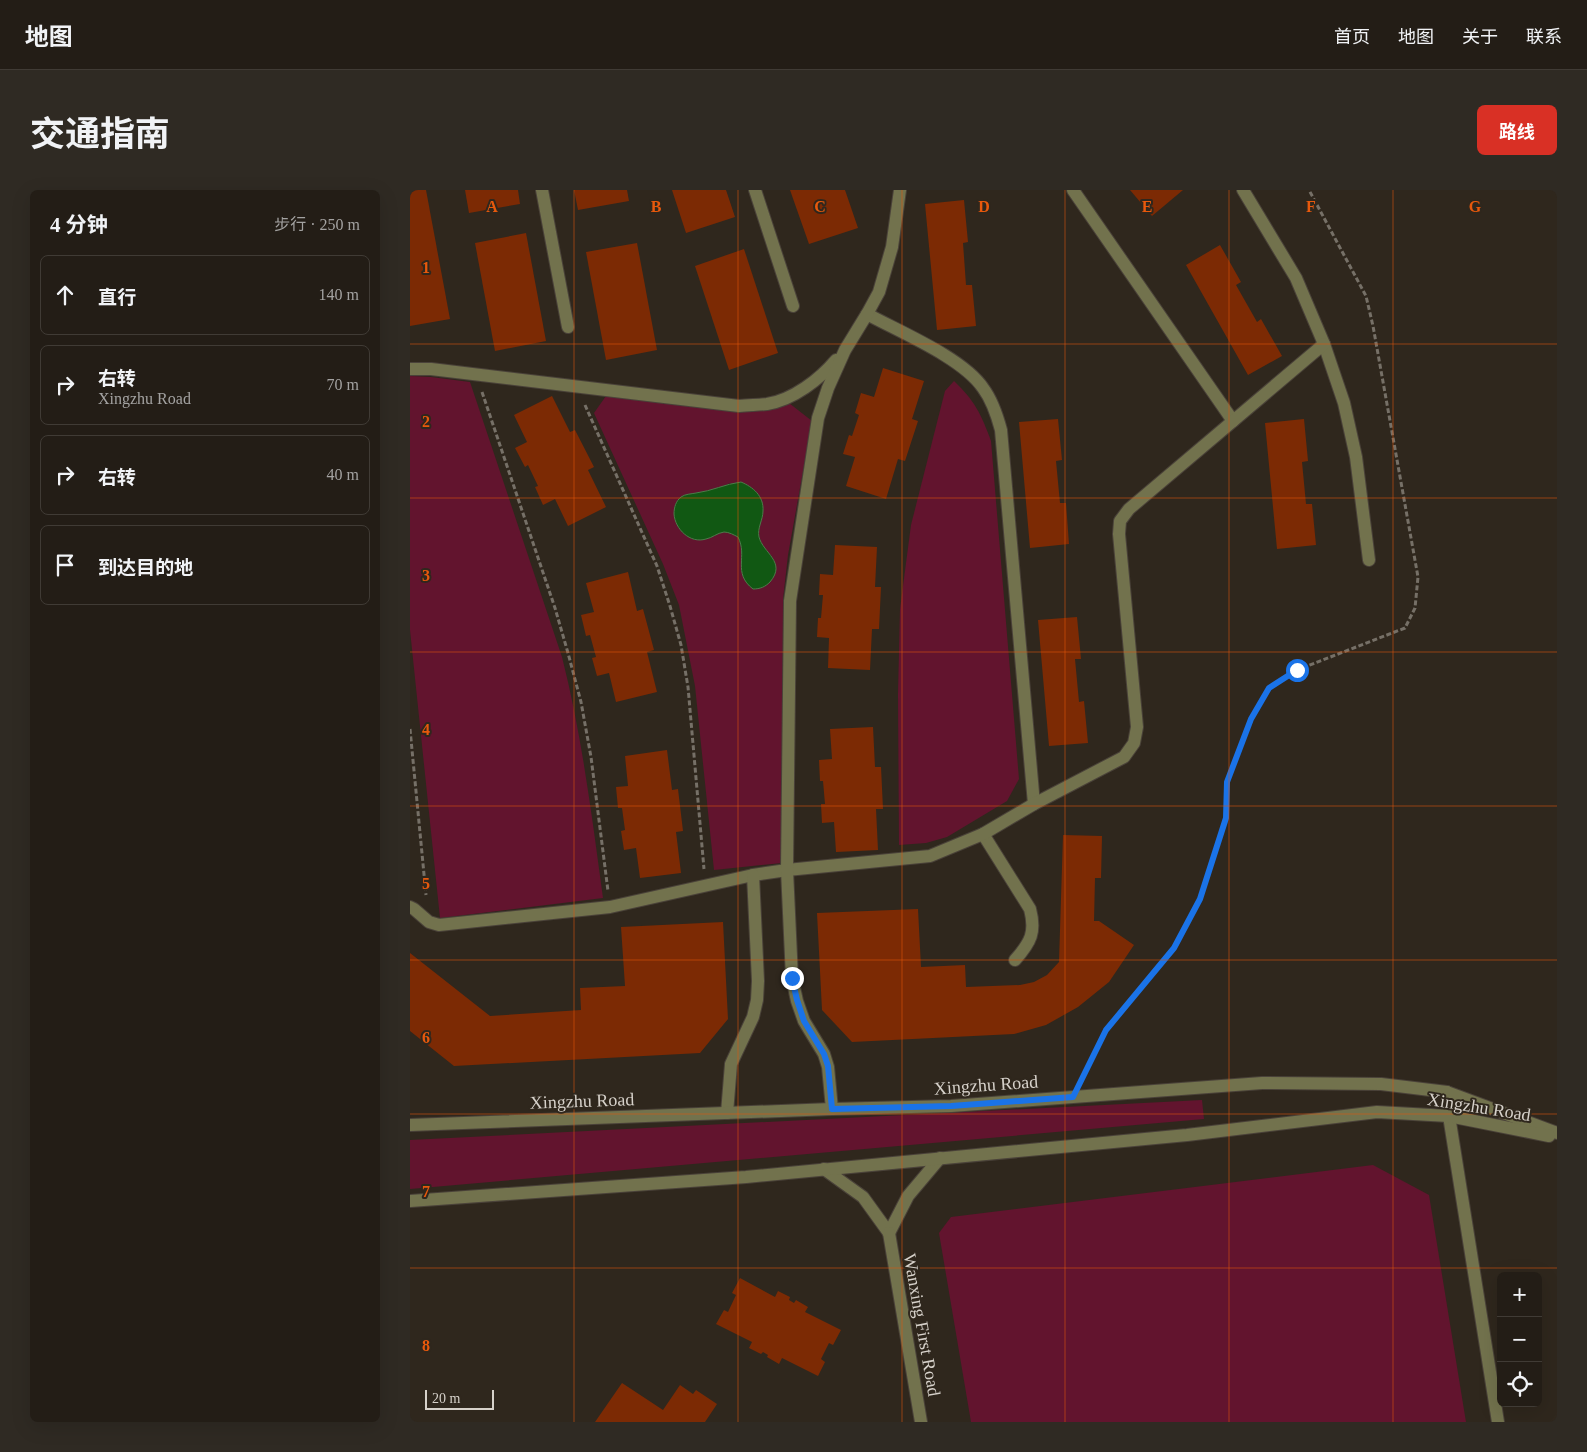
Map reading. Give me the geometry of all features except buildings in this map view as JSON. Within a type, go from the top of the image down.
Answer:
[{"type":"street","points":[[542,190],[568,327]]},
{"type":"street","points":[[755,190],[793,306]]},
{"type":"street","points":[[832,1109],[828,1066],[824,1054],[804,1021],[792,978],[787,870],[790,602],[818,418],[828,388],[845,350],[868,314],[878,292],[892,247],[900,190]]},
{"type":"street","points":[[1073,190],[1233,421]]},
{"type":"street","points":[[1243,190],[1296,278],[1324,344],[1344,403],[1356,457],[1369,560]]},
{"type":"street","points":[[868,314],[949,358],[967,370],[983,387],[994,408],[1002,430],[1034,804]]},
{"type":"street","points":[[410,907],[428,922],[439,925],[610,908],[753,875],[930,856],[983,834],[1034,804],[1124,757],[1134,743],[1137,727],[1120,521],[1129,509],[1324,344]]},
{"type":"street","points":[[410,369],[431,369],[739,406],[769,404],[797,392],[823,375],[845,350]]},
{"type":"street","points":[[983,834],[1030,909],[1033,920],[1028,946],[1015,960]]},
{"type":"street","points":[[727,1113],[731,1064],[753,1017],[757,1000],[753,875]]},
{"type":"street","name":"Xingzhu Road","points":[[410,1125],[951,1106],[1262,1084],[1382,1084],[1446,1092],[1557,1133]]},
{"type":"street","points":[[1446,1092],[1498,1422]]},
{"type":"street","name":"Xingzhu Road","points":[[410,1202],[746,1177],[1187,1135],[1377,1112],[1449,1116],[1557,1138]]},
{"type":"street","points":[[824,1169],[863,1197],[889,1233],[908,1196],[940,1158]]},
{"type":"street","name":"Wanxing First Road","points":[[889,1233],[921,1422]]},
{"type":"path","points":[[1073,1097],[1106,1030],[1174,948],[1200,899],[1226,818],[1227,782],[1251,719],[1269,688],[1297,670],[1405,628],[1415,608],[1418,577],[1366,296],[1309,190]]},
{"type":"path","points":[[476,375],[555,608],[570,662],[591,757],[610,908]]},
{"type":"path","points":[[576,386],[656,566],[681,645],[688,687],[706,886]]},
{"type":"path","points":[[410,729],[428,922]]},
{"type":"shaded area","points":[[410,376],[470,382],[562,657],[581,747],[603,898],[440,918],[410,630]]},
{"type":"shaded area","points":[[954,381],[977,408],[991,441],[1019,779],[1007,801],[947,837],[926,843],[899,845],[898,694],[900,609],[911,525],[945,391]]},
{"type":"shaded area","points":[[606,396],[789,403],[812,421],[788,555],[783,599],[782,863],[714,870],[695,686],[679,605],[663,564],[594,413]],"holes":[[[730,483],[763,511],[759,536],[762,544],[773,558],[774,575],[741,571],[741,545],[735,534],[722,532],[700,540],[675,520],[674,511],[675,505],[682,497],[713,490]]]},
{"type":"shaded area","points":[[741,482],[753,489],[762,501],[763,511],[759,537],[775,563],[776,569],[775,575],[770,582],[758,589],[753,589],[743,577],[742,551],[738,537],[724,532],[706,539],[694,539],[680,530],[674,514],[677,502],[683,496]]},
{"type":"shaded area","points":[[1202,1100],[1204,1119],[410,1189],[410,1140]]},
{"type":"shaded area","points":[[1373,1165],[1429,1195],[1466,1422],[971,1422],[939,1233],[951,1217]]},
{"type":"route","points":[[792,978],[804,1021],[824,1054],[828,1066],[832,1109],[951,1106],[1073,1097],[1106,1030],[1174,948],[1200,899],[1226,818],[1227,782],[1251,719],[1269,688],[1297,670]]}]
